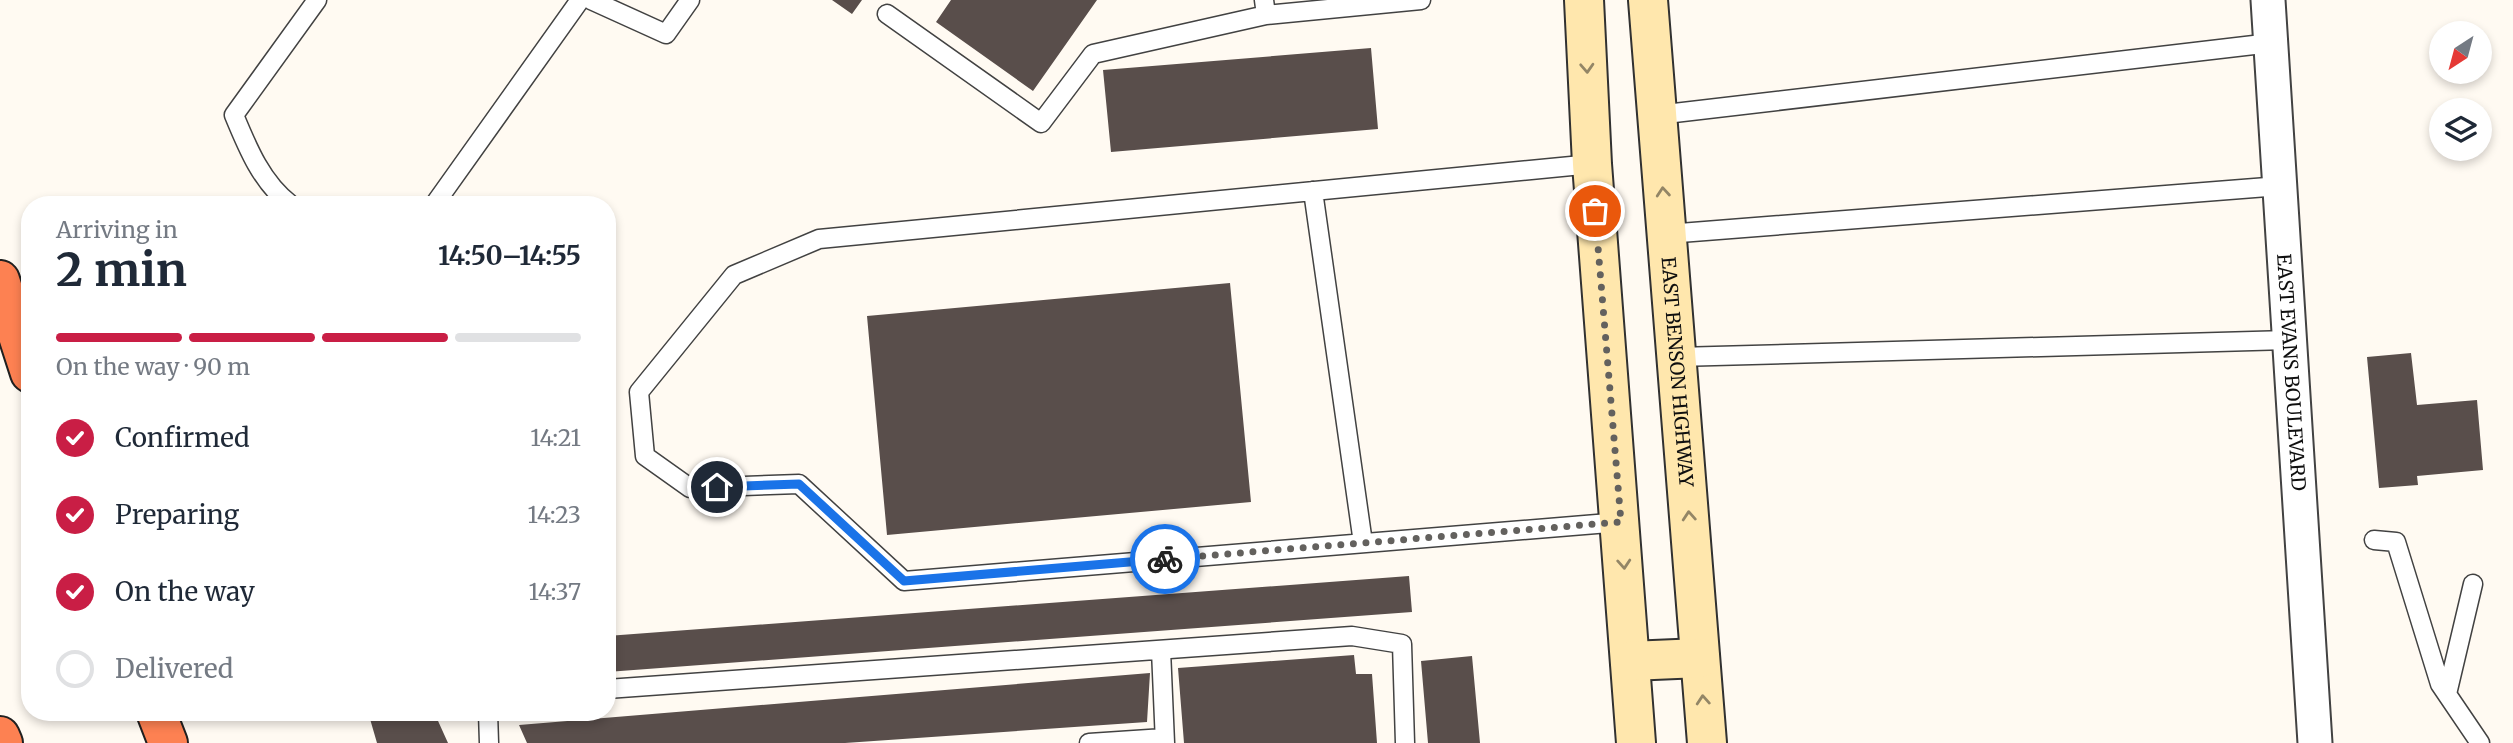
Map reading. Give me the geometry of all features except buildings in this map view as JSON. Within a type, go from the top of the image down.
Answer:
[{"type":"highway","points":[[0,280],[21,345]]},
{"type":"highway","points":[[0,303],[21,352]]},
{"type":"highway","points":[[159,721],[168,743]]},
{"type":"highway","points":[[0,736],[3,743]]},
{"type":"main road","points":[[1584,0],[1592,164],[1636,743]]},
{"type":"main road","name":"EAST BENSON HIGHWAY","points":[[1648,0],[1707,743]]},
{"type":"main road","points":[[1630,661],[1700,658]]},
{"type":"street","name":"EAST EVANS BOULEVARD","points":[[2268,0],[2315,743]]},
{"type":"lane","points":[[279,196],[248,150],[234,116],[317,0]]},
{"type":"lane","points":[[440,196],[580,0]]},
{"type":"lane","points":[[591,0],[666,34],[690,0]]},
{"type":"lane","points":[[887,14],[1041,123],[1093,54],[1265,7],[1421,0]]},
{"type":"lane","points":[[1657,115],[2271,43]]},
{"type":"lane","points":[[1592,164],[819,239],[734,275],[639,392],[645,456],[690,488],[799,484],[904,581],[1621,522]]},
{"type":"lane","points":[[1667,234],[2280,186]]},
{"type":"lane","points":[[1313,191],[1363,543]]},
{"type":"lane","points":[[1676,357],[2290,340]]},
{"type":"lane","points":[[2374,540],[2396,542],[2440,684],[2480,743]]},
{"type":"lane","points":[[2447,694],[2473,584]]},
{"type":"lane","points":[[616,688],[1352,636],[1402,644],[1405,743]]},
{"type":"lane","points":[[1089,743],[1164,740],[1161,650]]},
{"type":"lane","points":[[488,721],[489,743]]},
{"type":"way so far","points":[[1165,559],[1621,522],[1595,211]]},
{"type":"route","points":[[717,487],[799,484],[904,581],[1165,559]]}]
